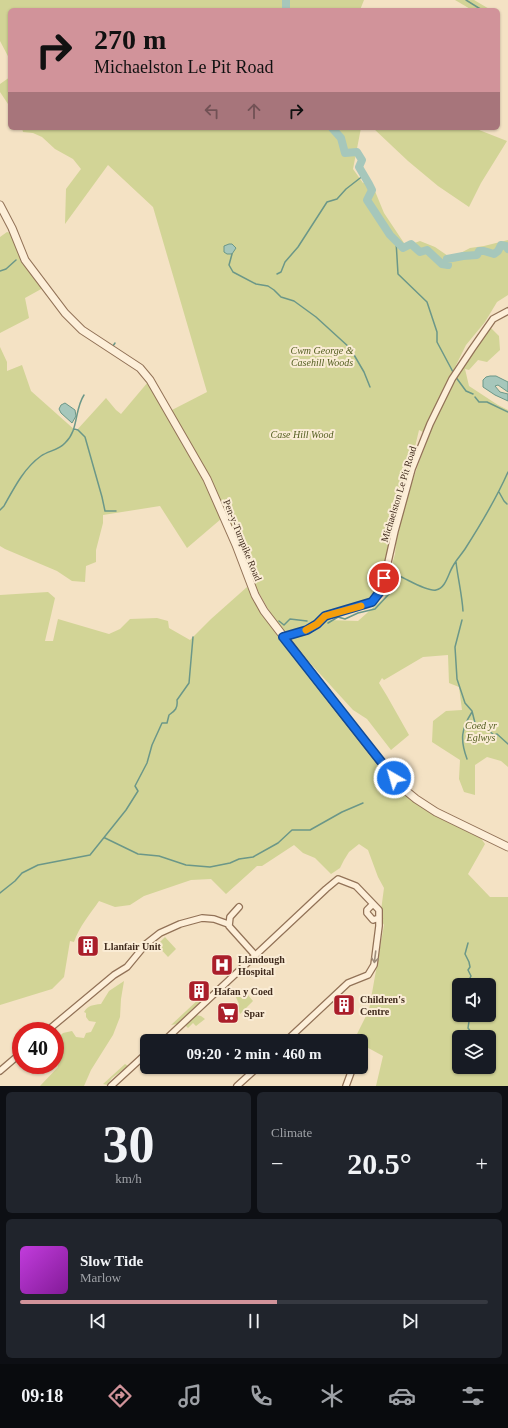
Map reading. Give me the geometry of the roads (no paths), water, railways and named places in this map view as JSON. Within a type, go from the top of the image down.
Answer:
[{"type":"street","name":"Pen-y-Turnpike Road","points":[[0,205],[12,228],[25,260],[65,313],[82,330],[133,362],[150,380],[207,479],[236,545],[255,595],[264,611],[399,785],[416,799],[436,812],[508,847]]},
{"type":"street","name":"Michaelston Le Pit Road","points":[[283,637],[307,630],[317,624],[325,616],[372,602],[382,589],[395,531],[412,469],[430,424],[457,370],[493,319],[508,311]]},
{"type":"street","points":[[171,1034],[323,891],[338,879],[356,886],[379,910],[374,965],[368,975],[348,983],[293,1034]]},
{"type":"street","points":[[373,904],[367,910],[367,913],[373,920],[379,918]]},
{"type":"street","points":[[228,924],[230,917],[239,907]]},
{"type":"street","points":[[58,1022],[114,975],[127,967],[146,944],[160,933],[175,926],[202,918],[216,919],[228,924],[255,955]]},
{"type":"street","points":[[111,1086],[140,1059]]},
{"type":"street","points":[[0,1071],[12,1061]]},
{"type":"street","points":[[237,1086],[250,1074]]},
{"type":"street","points":[[346,1086],[350,1074]]},
{"type":"water","points":[[232,244],[236,248],[232,254],[227,254],[224,252],[224,246]]},
{"type":"water","points":[[490,376],[496,376],[508,382],[508,392],[498,385],[495,386],[500,392],[508,394],[508,401],[483,387],[483,380]]},
{"type":"water","points":[[65,403],[75,410],[76,416],[72,423],[61,413],[59,409],[61,405]]},
{"type":"waterway","points":[[286,0],[286,8]]},
{"type":"waterway","points":[[466,0],[479,8]]},
{"type":"waterway","points":[[334,130],[341,138],[345,153],[357,152],[362,160],[359,167],[372,190],[367,200],[390,235],[403,248],[411,244],[420,252],[427,250],[442,264],[448,265],[447,259],[477,255],[479,251],[494,254],[498,251],[501,245],[506,246],[508,249]]},
{"type":"waterway","points":[[277,274],[281,272],[285,262],[298,247],[327,202],[337,199],[346,189],[364,175]]},
{"type":"waterway","points":[[396,241],[398,274],[427,302],[437,332],[437,342],[453,372]]},
{"type":"waterway","points":[[232,254],[229,265],[233,272],[256,284],[268,286],[281,297],[294,301],[316,317],[350,348],[364,372],[370,387]]},
{"type":"waterway","points":[[0,271],[6,269],[16,260]]},
{"type":"waterway","points":[[455,376],[466,391],[473,394]]},
{"type":"waterway","points":[[0,510],[29,466],[41,456],[63,445],[69,438],[75,426],[79,407],[84,395]]},
{"type":"waterway","points":[[475,397],[479,402],[487,402],[508,412]]},
{"type":"waterway","points":[[74,429],[78,430],[85,437],[105,511],[116,511]]},
{"type":"waterway","points":[[393,587],[399,576],[428,589],[436,590],[442,587],[454,564],[488,511],[508,472]]},
{"type":"waterway","points":[[499,492],[507,504]]},
{"type":"waterway","points":[[456,562],[463,611]]},
{"type":"waterway","points":[[328,623],[338,617],[345,619],[358,613],[375,609],[389,594]]},
{"type":"waterway","points":[[279,621],[284,625],[290,619],[307,621]]},
{"type":"waterway","points":[[462,620],[455,647],[457,679],[465,703],[472,711],[475,723],[481,729],[488,730],[494,735],[497,734],[508,744]]},
{"type":"waterway","points":[[0,893],[15,881],[22,873],[38,865],[90,855],[126,810],[138,791],[135,786],[147,763],[152,745],[162,723],[167,723],[169,715],[176,707],[177,700],[189,683],[193,637]]},
{"type":"waterway","points":[[467,759],[463,746],[463,735],[468,718],[472,712]]},
{"type":"waterway","points":[[105,838],[138,854],[159,856],[186,865],[210,867],[230,863],[239,859],[253,857],[278,843],[292,830],[310,830],[342,812],[363,803]]},
{"type":"waterway","points":[[468,943],[465,954],[469,962],[470,967],[468,970],[471,976],[470,978]]},
{"type":"waterway","points":[[469,1022],[468,1028],[470,1030]]},
{"type":"place","name":"Llanfair Unit","points":[[88,946]]},
{"type":"place","name":"Llandough Hospital","points":[[222,965]]},
{"type":"place","name":"Hafan y Coed","points":[[199,991]]},
{"type":"place","name":"Children's Centre","points":[[344,1005]]},
{"type":"place","name":"Spar","points":[[228,1013]]},
{"type":"park label","name":"Cwm George & Casehill Woods","points":[[322,356]]},
{"type":"park label","name":"Case Hill Wood","points":[[302,434]]},
{"type":"park label","name":"Coed yr Eglwys","points":[[481,730]]}]
